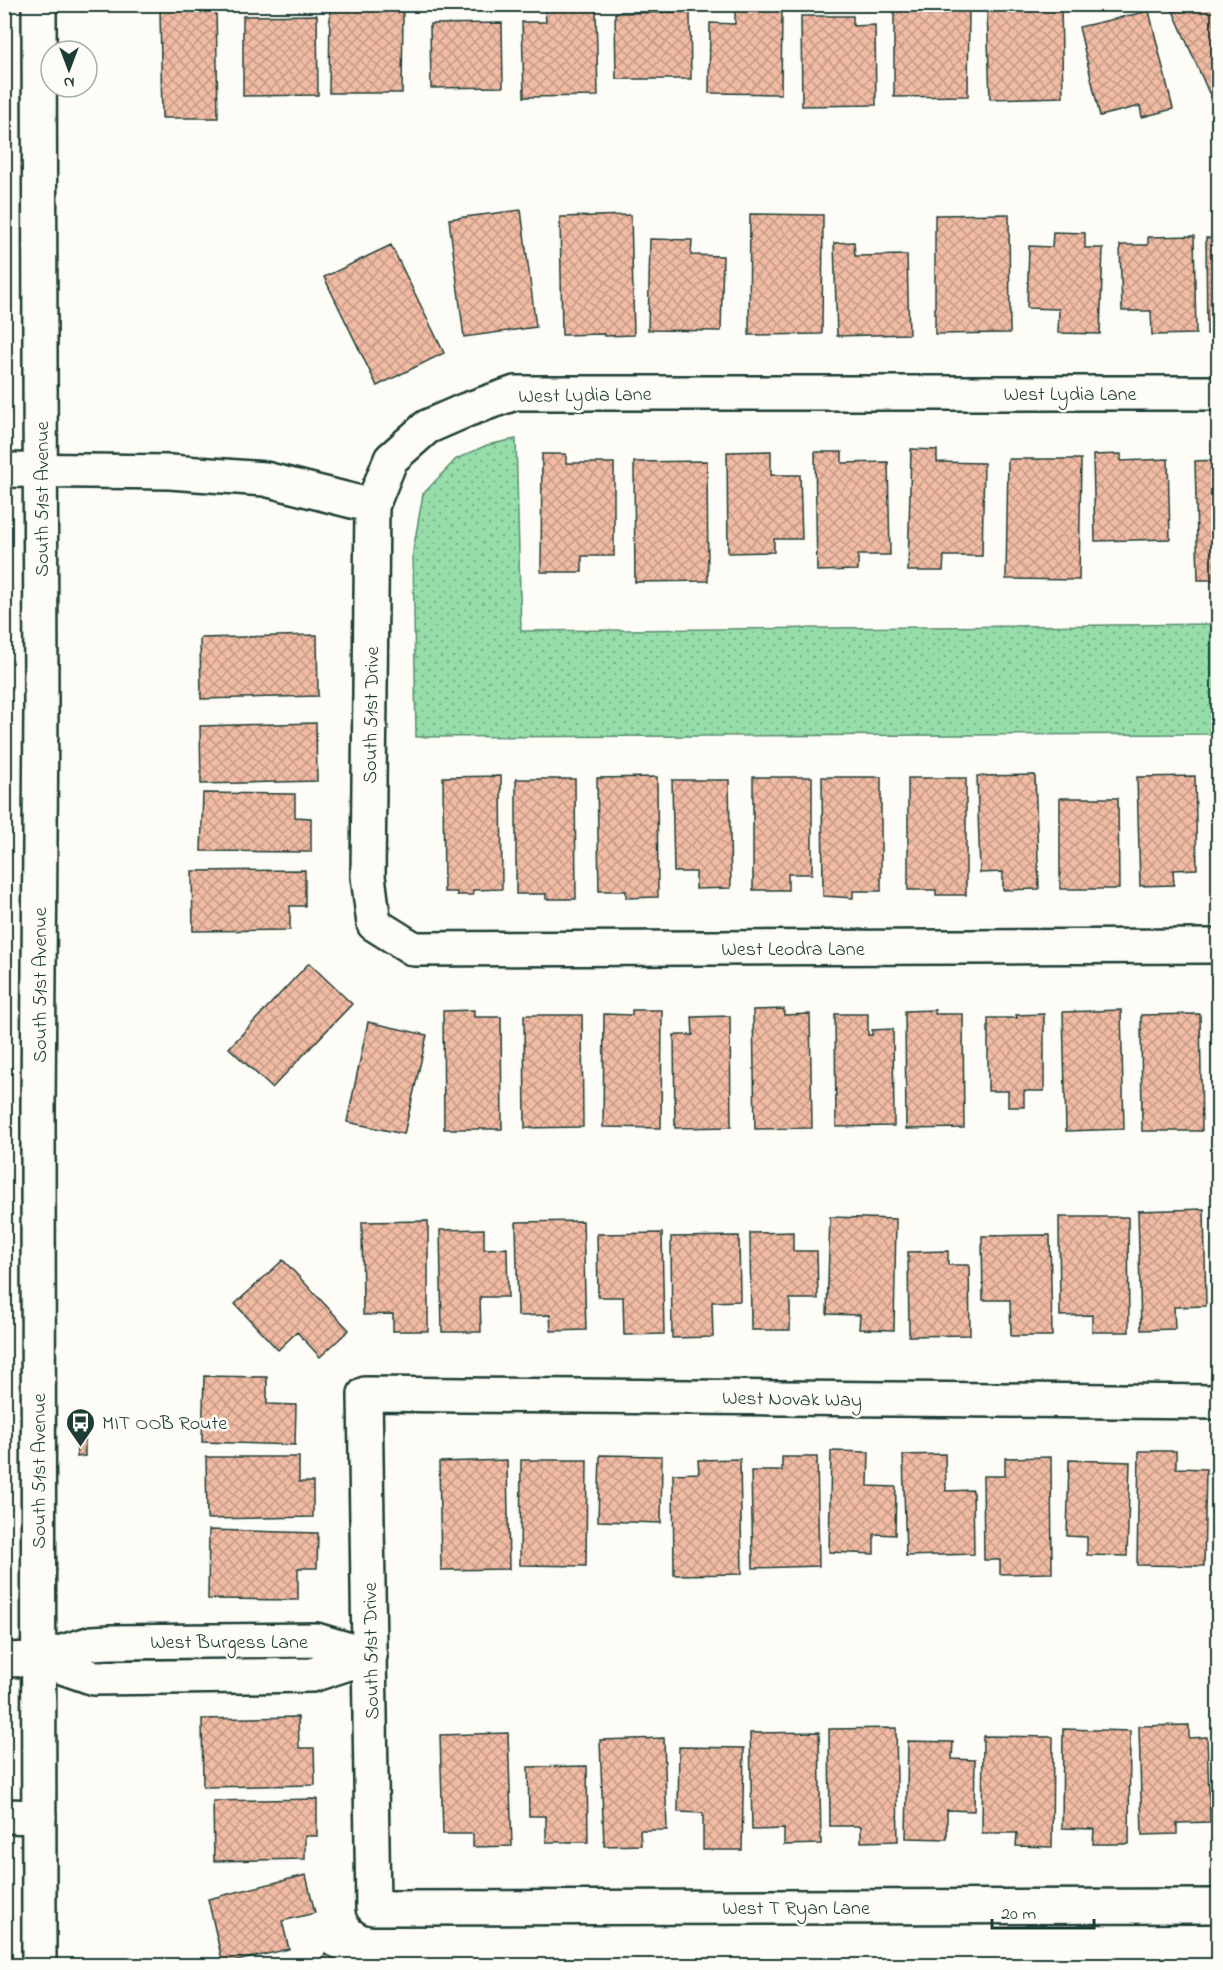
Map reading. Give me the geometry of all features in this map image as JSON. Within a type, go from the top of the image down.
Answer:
[{"type":"street","name":"South 51st Avenue","points":[[39,4],[41,718],[38,1107],[39,1965]]},
{"type":"street","name":"West Lydia Lane","points":[[372,506],[391,459],[427,427],[466,410],[515,393],[1218,393]]},
{"type":"street","points":[[4,470],[170,472],[265,479],[372,506]]},
{"type":"street","name":"South 51st Drive","points":[[372,506],[368,876],[374,924]]},
{"type":"street","name":"West Leodra Lane","points":[[374,924],[414,950],[1218,946]]},
{"type":"street","name":"South 51st Drive","points":[[365,1394],[373,1908]]},
{"type":"street","name":"West Novak Way","points":[[365,1394],[1218,1402]]},
{"type":"street","name":"West Burgess Lane","points":[[4,1660],[39,1659],[92,1643],[121,1642],[316,1640],[370,1656]]},
{"type":"street","points":[[4,1816],[39,1817]]},
{"type":"street","name":"West T Ryan Lane","points":[[373,1908],[1218,1906]]},
{"type":"green space","points":[[516,439],[521,631],[1218,624],[1218,734],[416,737],[413,551],[423,494],[456,459],[487,445]]},
{"type":"building","points":[[918,4],[951,4],[951,10],[969,9],[968,96],[894,97],[894,7],[918,8]]},
{"type":"building","points":[[1170,4],[1218,4],[1218,89],[1209,93]]},
{"type":"building","points":[[216,8],[218,118],[162,118],[160,9]]},
{"type":"building","points":[[735,8],[782,8],[781,94],[709,93],[710,23],[735,24]]},
{"type":"building","points":[[1061,8],[1063,97],[990,99],[987,10]]},
{"type":"building","points":[[330,9],[403,10],[402,93],[329,93]]},
{"type":"building","points":[[596,9],[598,96],[524,97],[522,22],[546,22],[545,10]]},
{"type":"building","points":[[1149,11],[1173,109],[1142,117],[1140,106],[1100,116],[1079,27]]},
{"type":"building","points":[[690,12],[691,79],[616,79],[615,13]]},
{"type":"building","points":[[317,15],[318,95],[243,96],[243,16]]},
{"type":"building","points":[[801,16],[853,16],[853,26],[875,25],[876,105],[802,106]]},
{"type":"building","points":[[502,23],[503,87],[431,88],[430,24]]},
{"type":"building","points":[[521,210],[536,327],[464,337],[449,219]]},
{"type":"building","points":[[750,214],[823,215],[822,334],[749,335]]},
{"type":"building","points":[[1009,214],[1010,333],[935,334],[935,215]]},
{"type":"building","points":[[631,215],[634,335],[562,335],[560,217]]},
{"type":"building","points":[[1053,232],[1085,233],[1085,248],[1103,248],[1100,334],[1058,333],[1059,309],[1027,308],[1029,246],[1052,247]]},
{"type":"building","points":[[1194,236],[1196,334],[1152,335],[1151,311],[1122,311],[1120,245],[1148,245],[1148,237]]},
{"type":"building","points":[[1206,238],[1218,238],[1218,334],[1207,334]]},
{"type":"building","points":[[650,239],[692,240],[691,255],[723,256],[721,331],[648,330]]},
{"type":"building","points":[[854,242],[855,256],[907,255],[909,334],[837,336],[834,243]]},
{"type":"building","points":[[391,245],[444,353],[377,386],[324,277]]},
{"type":"building","points":[[911,449],[937,450],[937,462],[984,463],[982,556],[944,556],[943,571],[908,571]]},
{"type":"building","points":[[771,451],[771,475],[800,475],[802,539],[774,539],[774,552],[728,553],[727,452]]},
{"type":"building","points":[[815,452],[842,452],[842,463],[888,462],[890,555],[858,555],[858,570],[817,571]]},
{"type":"building","points":[[542,454],[566,454],[566,463],[614,463],[614,556],[582,556],[582,572],[541,572]]},
{"type":"building","points":[[1121,454],[1121,461],[1168,459],[1170,539],[1095,541],[1093,455]]},
{"type":"building","points":[[1008,459],[1081,459],[1079,580],[1006,579]]},
{"type":"building","points":[[1218,460],[1218,580],[1198,580],[1195,461]]},
{"type":"building","points":[[707,461],[708,581],[635,582],[634,462]]},
{"type":"building","points":[[317,635],[318,696],[201,699],[200,638]]},
{"type":"building","points":[[316,723],[317,781],[201,784],[200,726]]},
{"type":"building","points":[[1035,775],[1039,889],[1003,890],[1003,872],[980,873],[977,776]]},
{"type":"building","points":[[501,776],[502,889],[473,890],[473,895],[444,892],[443,777]]},
{"type":"building","points":[[1195,776],[1197,869],[1173,870],[1174,885],[1140,886],[1137,777]]},
{"type":"building","points":[[657,777],[658,897],[626,898],[626,891],[599,891],[597,778]]},
{"type":"building","points":[[753,777],[812,777],[812,874],[788,874],[788,890],[753,890]]},
{"type":"building","points":[[822,777],[881,777],[881,891],[853,891],[853,898],[823,896]]},
{"type":"building","points":[[908,778],[966,778],[966,895],[936,895],[936,890],[908,890]]},
{"type":"building","points":[[516,779],[575,779],[576,899],[546,899],[546,894],[516,894]]},
{"type":"building","points":[[672,780],[729,780],[731,888],[696,889],[696,872],[674,872]]},
{"type":"building","points":[[203,793],[295,794],[295,817],[311,818],[311,852],[201,851]]},
{"type":"building","points":[[1060,798],[1118,798],[1119,889],[1060,889]]},
{"type":"building","points":[[305,870],[305,906],[290,906],[290,930],[193,931],[192,871]]},
{"type":"building","points":[[309,963],[352,1004],[272,1088],[229,1048]]},
{"type":"building","points":[[784,1009],[784,1015],[810,1014],[812,1128],[755,1129],[753,1010]]},
{"type":"building","points":[[474,1010],[474,1017],[501,1017],[502,1129],[444,1129],[443,1011]]},
{"type":"building","points":[[632,1010],[662,1010],[661,1128],[603,1127],[604,1014],[632,1015]]},
{"type":"building","points":[[935,1010],[935,1014],[963,1014],[964,1128],[906,1129],[905,1011]]},
{"type":"building","points":[[1121,1010],[1124,1129],[1066,1131],[1063,1012]]},
{"type":"building","points":[[835,1014],[868,1014],[868,1035],[872,1035],[872,1030],[893,1029],[894,1126],[836,1127]]},
{"type":"building","points":[[1044,1014],[1044,1091],[1024,1091],[1024,1107],[1008,1107],[1008,1091],[988,1091],[988,1018],[1017,1018],[1016,1015]]},
{"type":"building","points":[[1200,1014],[1202,1131],[1142,1131],[1141,1015]]},
{"type":"building","points":[[524,1015],[582,1015],[583,1127],[525,1128]]},
{"type":"building","points":[[730,1016],[731,1127],[675,1128],[674,1035],[693,1035],[692,1017]]},
{"type":"building","points":[[368,1022],[427,1035],[404,1134],[347,1122]]},
{"type":"building","points":[[1204,1209],[1206,1306],[1174,1307],[1175,1329],[1141,1330],[1138,1211]]},
{"type":"building","points":[[830,1217],[896,1219],[894,1330],[859,1329],[860,1315],[827,1314]]},
{"type":"building","points":[[1059,1217],[1128,1217],[1129,1332],[1092,1332],[1092,1315],[1060,1316]]},
{"type":"building","points":[[428,1221],[428,1331],[393,1331],[393,1314],[363,1315],[362,1222]]},
{"type":"building","points":[[583,1221],[586,1330],[551,1331],[550,1315],[518,1316],[516,1222]]},
{"type":"building","points":[[484,1229],[484,1249],[507,1248],[508,1297],[480,1297],[481,1332],[442,1332],[440,1230]]},
{"type":"building","points":[[793,1232],[793,1251],[817,1251],[818,1299],[790,1299],[790,1330],[751,1330],[750,1233]]},
{"type":"building","points":[[662,1233],[664,1334],[624,1335],[623,1297],[598,1297],[597,1234]]},
{"type":"building","points":[[1050,1235],[1052,1336],[1011,1336],[1010,1300],[983,1300],[982,1236]]},
{"type":"building","points":[[739,1236],[740,1301],[712,1302],[713,1337],[672,1338],[671,1237]]},
{"type":"building","points":[[948,1251],[948,1265],[969,1265],[970,1335],[909,1336],[908,1252]]},
{"type":"building","points":[[283,1260],[349,1330],[320,1357],[297,1332],[278,1350],[235,1304]]},
{"type":"building","points":[[204,1376],[267,1377],[267,1404],[296,1405],[295,1445],[202,1442]]},
{"type":"building","points":[[76,1436],[85,1436],[85,1456],[77,1457]]},
{"type":"building","points":[[831,1451],[869,1452],[868,1486],[896,1487],[895,1535],[874,1534],[874,1554],[829,1552]]},
{"type":"building","points":[[1139,1451],[1176,1451],[1176,1468],[1206,1469],[1204,1566],[1137,1565]]},
{"type":"building","points":[[945,1454],[946,1491],[973,1490],[974,1554],[906,1556],[903,1455]]},
{"type":"building","points":[[600,1455],[662,1456],[661,1523],[598,1521]]},
{"type":"building","points":[[206,1457],[299,1457],[299,1482],[313,1482],[313,1517],[207,1519]]},
{"type":"building","points":[[782,1457],[817,1457],[819,1566],[753,1568],[751,1471],[782,1471]]},
{"type":"building","points":[[1051,1457],[1052,1573],[1000,1574],[1000,1560],[984,1560],[983,1476],[1005,1476],[1005,1458]]},
{"type":"building","points":[[740,1459],[742,1574],[674,1575],[673,1474],[699,1473],[698,1460]]},
{"type":"building","points":[[507,1460],[509,1569],[441,1570],[439,1462]]},
{"type":"building","points":[[521,1460],[587,1460],[586,1566],[520,1565]]},
{"type":"building","points":[[1069,1460],[1130,1462],[1127,1556],[1087,1555],[1087,1537],[1067,1536]]},
{"type":"building","points":[[209,1530],[318,1533],[317,1568],[298,1568],[298,1600],[208,1599]]},
{"type":"building","points":[[298,1717],[299,1748],[314,1748],[315,1785],[203,1787],[202,1719]]},
{"type":"building","points":[[1189,1725],[1189,1738],[1207,1737],[1210,1822],[1177,1823],[1177,1834],[1142,1835],[1139,1726]]},
{"type":"building","points":[[896,1728],[898,1841],[861,1842],[861,1826],[830,1826],[829,1729]]},
{"type":"building","points":[[1063,1729],[1130,1731],[1129,1844],[1093,1844],[1094,1829],[1062,1828]]},
{"type":"building","points":[[819,1732],[821,1844],[784,1845],[784,1829],[752,1830],[750,1733]]},
{"type":"building","points":[[508,1733],[512,1846],[473,1847],[473,1834],[443,1834],[440,1735]]},
{"type":"building","points":[[983,1736],[1053,1737],[1052,1847],[1016,1846],[1017,1833],[982,1833]]},
{"type":"building","points":[[664,1738],[667,1830],[640,1830],[641,1845],[604,1846],[600,1740]]},
{"type":"building","points":[[908,1741],[953,1742],[952,1759],[975,1760],[974,1811],[947,1810],[947,1839],[906,1838]]},
{"type":"building","points":[[679,1747],[744,1748],[742,1850],[703,1850],[703,1813],[678,1812]]},
{"type":"building","points":[[587,1766],[588,1842],[546,1842],[546,1816],[529,1816],[528,1767]]},
{"type":"building","points":[[317,1799],[317,1836],[305,1836],[305,1859],[214,1861],[213,1801]]},
{"type":"building","points":[[306,1875],[315,1913],[282,1921],[289,1949],[223,1964],[208,1899]]},
{"type":"building","points":[[325,1954],[350,1966],[320,1966]]},
{"type":"place","name":"MIT OOB Route","points":[[81,1448]]}]
